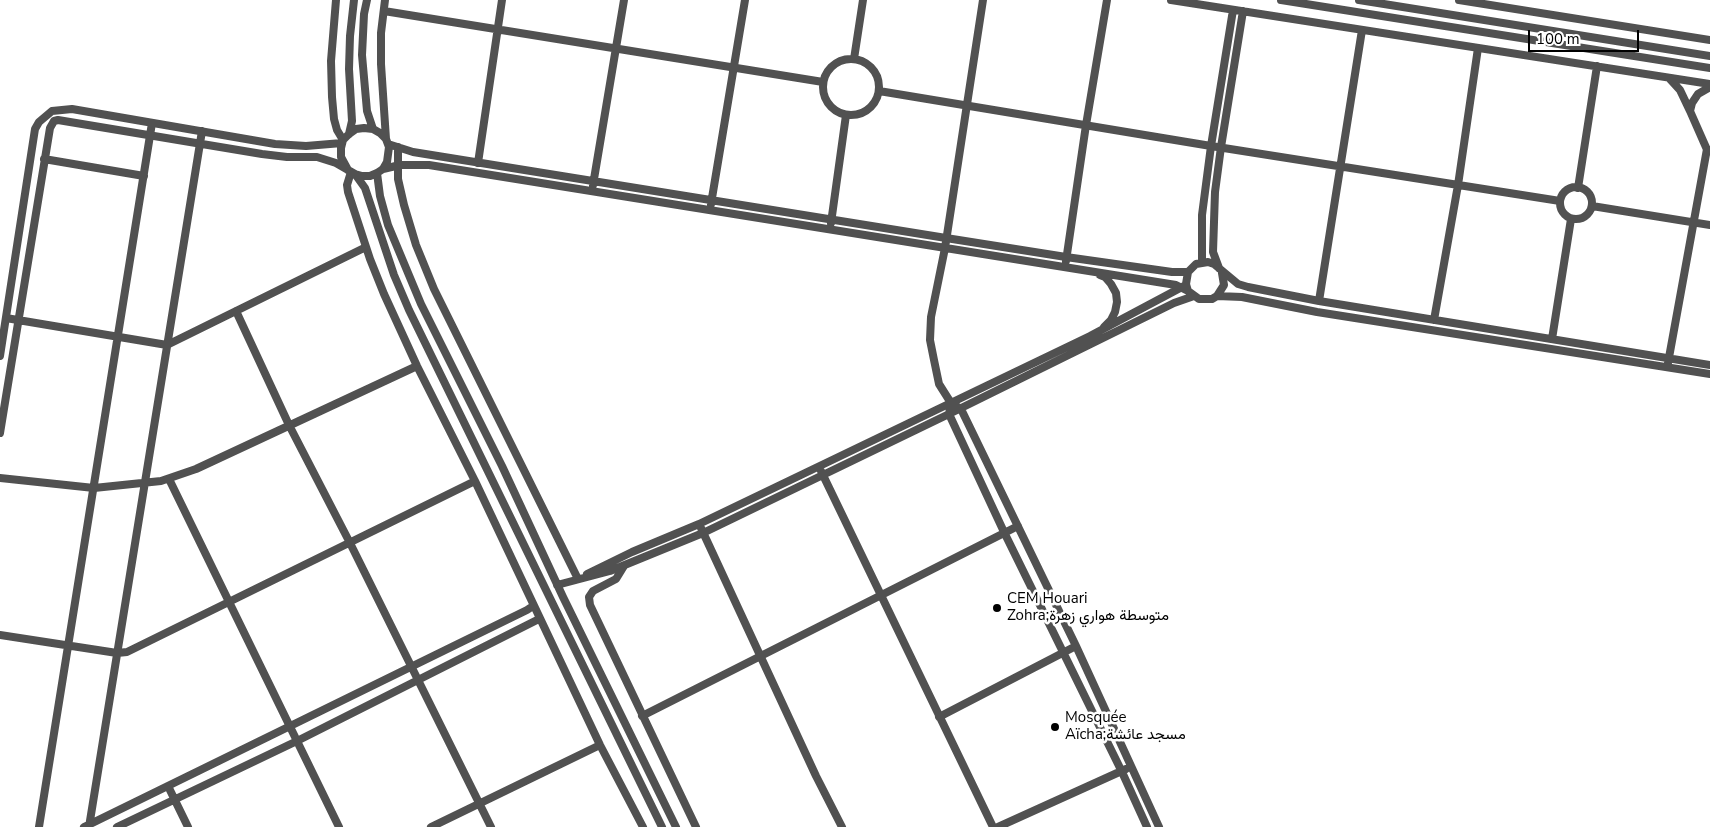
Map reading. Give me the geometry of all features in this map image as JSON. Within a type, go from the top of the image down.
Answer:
[{"type":"street","points":[[336,0],[331,61],[332,97],[337,130],[345,139]]},
{"type":"street","points":[[354,0],[349,69],[352,122],[345,139],[341,157],[344,164],[365,188],[394,275],[410,310],[662,827]]},
{"type":"street","points":[[367,0],[364,14],[363,64],[367,111],[373,129]]},
{"type":"street","points":[[385,0],[381,64],[389,155],[387,162],[380,171],[380,196],[388,225],[421,304],[502,466],[557,585],[676,827]]},
{"type":"street","points":[[478,162],[502,0]]},
{"type":"street","points":[[592,192],[624,0]]},
{"type":"street","points":[[710,210],[745,0]]},
{"type":"street","points":[[854,59],[863,0]]},
{"type":"street","points":[[983,0],[945,248],[931,317],[930,340],[939,384],[950,403],[961,409],[1076,646],[1160,827]]},
{"type":"street","points":[[1064,268],[1107,0]]},
{"type":"street","points":[[1171,0],[1597,66],[1710,86]]},
{"type":"street","points":[[1281,0],[1710,68]]},
{"type":"street","points":[[1359,0],[1710,56]]},
{"type":"street","points":[[1459,0],[1710,40]]},
{"type":"street","points":[[1202,262],[1202,215],[1233,10]]},
{"type":"street","points":[[384,11],[497,31],[616,48],[822,82]]},
{"type":"street","points":[[1218,296],[1224,285],[1213,252],[1215,192],[1243,11]]},
{"type":"street","points":[[1319,301],[1362,30]]},
{"type":"street","points":[[1434,320],[1458,185],[1478,48]]},
{"type":"street","points":[[854,59],[868,65],[875,72],[879,81],[879,91],[871,107],[855,115],[846,115],[830,107],[822,91],[822,82],[832,65],[841,60],[854,59]]},
{"type":"street","points":[[1578,188],[1597,66]]},
{"type":"street","points":[[1668,368],[1668,358],[1708,152],[1680,90],[1669,78]]},
{"type":"street","points":[[1690,112],[1692,103],[1698,94],[1710,86]]},
{"type":"street","points":[[879,91],[1221,148],[1560,201]]},
{"type":"street","points":[[0,356],[35,130],[39,122],[52,111],[60,109],[72,109],[275,144],[306,146],[345,139],[356,129],[373,129],[380,133],[387,142],[413,152],[1066,257],[1172,272],[1188,272]]},
{"type":"street","points":[[830,230],[846,115]]},
{"type":"street","points":[[0,433],[44,159],[51,124],[58,120],[287,157],[317,157],[331,161],[351,172],[370,176],[398,166],[429,165],[1093,272],[1187,290],[1206,300],[1218,296],[1242,297],[1318,312],[1710,374]]},
{"type":"street","points":[[39,827],[152,123]]},
{"type":"street","points":[[87,826],[202,131]]},
{"type":"street","points":[[398,147],[398,179],[414,237],[434,289],[578,578]]},
{"type":"street","points":[[44,159],[144,176]]},
{"type":"street","points":[[351,172],[347,185],[348,192],[384,294],[600,744],[643,827]]},
{"type":"street","points":[[1578,188],[1583,189],[1590,196],[1592,206],[1586,216],[1576,220],[1571,219],[1562,212],[1560,201],[1564,192],[1578,188]]},
{"type":"street","points":[[1592,206],[1710,226]]},
{"type":"street","points":[[1552,339],[1571,219]]},
{"type":"street","points":[[6,318],[167,345],[366,247]]},
{"type":"street","points":[[578,578],[602,574],[703,533],[961,409],[1174,303],[1187,290],[1188,272],[1196,264],[1202,262],[1208,262],[1238,284],[1319,301],[1710,365]]},
{"type":"street","points":[[1090,336],[1111,320],[1116,312],[1117,302],[1112,284],[1105,277],[1093,272]]},
{"type":"street","points":[[557,585],[578,578],[632,552],[699,524],[1187,290]]},
{"type":"street","points":[[236,311],[290,425],[491,827]]},
{"type":"street","points":[[0,478],[94,488],[145,484],[168,479],[196,469],[418,366]]},
{"type":"street","points":[[950,403],[949,414],[1004,532],[1122,772],[1146,827]]},
{"type":"street","points":[[818,466],[993,827]]},
{"type":"street","points":[[168,479],[339,827]]},
{"type":"street","points":[[0,635],[117,653],[127,652],[475,481]]},
{"type":"street","points":[[699,524],[816,776],[842,827]]},
{"type":"street","points":[[642,716],[1018,526]]},
{"type":"street","points":[[624,566],[616,579],[593,591],[589,597],[590,605],[696,827]]},
{"type":"street","points":[[87,826],[411,668],[533,606]]},
{"type":"street","points":[[117,827],[297,741],[539,618]]},
{"type":"street","points":[[939,717],[1064,654],[1076,646]]},
{"type":"street","points":[[431,827],[600,744]]},
{"type":"street","points":[[998,827],[1132,766]]},
{"type":"street","points":[[168,786],[188,827]]},
{"type":"place","name":"CEM Houari Zohra;متوسطة هواري زهرة","points":[[997,608]]},
{"type":"place","name":"Mosquée Aïcha;مسجد عائشة","points":[[1055,727]]}]
